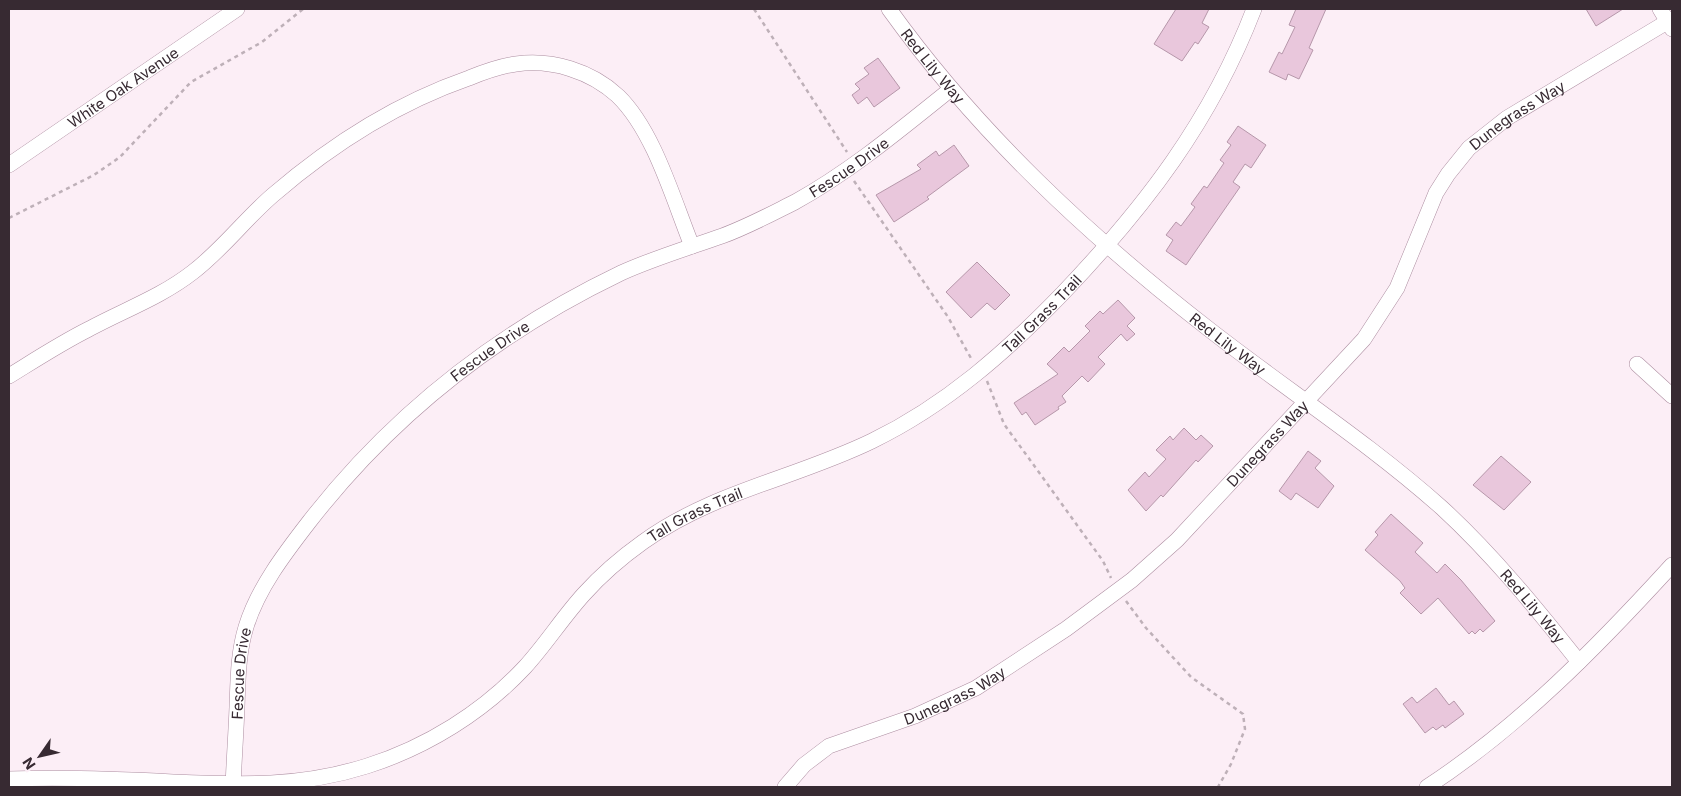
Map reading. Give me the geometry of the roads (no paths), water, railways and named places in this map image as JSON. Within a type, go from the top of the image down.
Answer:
[{"type":"street","name":"White Oak Avenue","points":[[9,165],[237,9]]},
{"type":"street","name":"Red Lily Way","points":[[889,9],[952,89],[1030,175],[1108,245],[1210,331],[1385,460],[1443,510],[1508,576],[1579,662]]},
{"type":"street","name":"Tall Grass Trail","points":[[9,779],[82,778],[233,786],[276,784],[326,777],[389,758],[431,739],[467,717],[504,687],[540,649],[586,592],[617,562],[660,530],[725,497],[816,466],[875,439],[930,407],[980,372],[1042,314],[1108,245],[1151,193],[1188,140],[1220,83],[1254,9]]},
{"type":"street","name":"Dunegrass Way","points":[[785,787],[804,765],[829,746],[916,716],[976,688],[1066,629],[1118,590],[1177,540],[1364,339],[1378,320],[1406,270],[1436,193],[1448,174],[1469,148],[1507,118],[1668,20]]},
{"type":"street","points":[[9,376],[90,328],[148,302],[180,282],[207,261],[246,220],[290,181],[358,132],[447,86],[504,66],[536,63],[570,68],[600,82],[618,96],[634,114],[648,137],[692,246]]},
{"type":"street","name":"Fescue Drive","points":[[233,786],[239,664],[246,629],[261,592],[276,567],[330,496],[397,424],[465,366],[502,341],[585,291],[638,266],[722,236],[772,213],[851,167],[952,89]]},
{"type":"street","points":[[1637,364],[1672,396]]},
{"type":"street","points":[[1427,787],[1484,746],[1579,662],[1672,565]]}]
